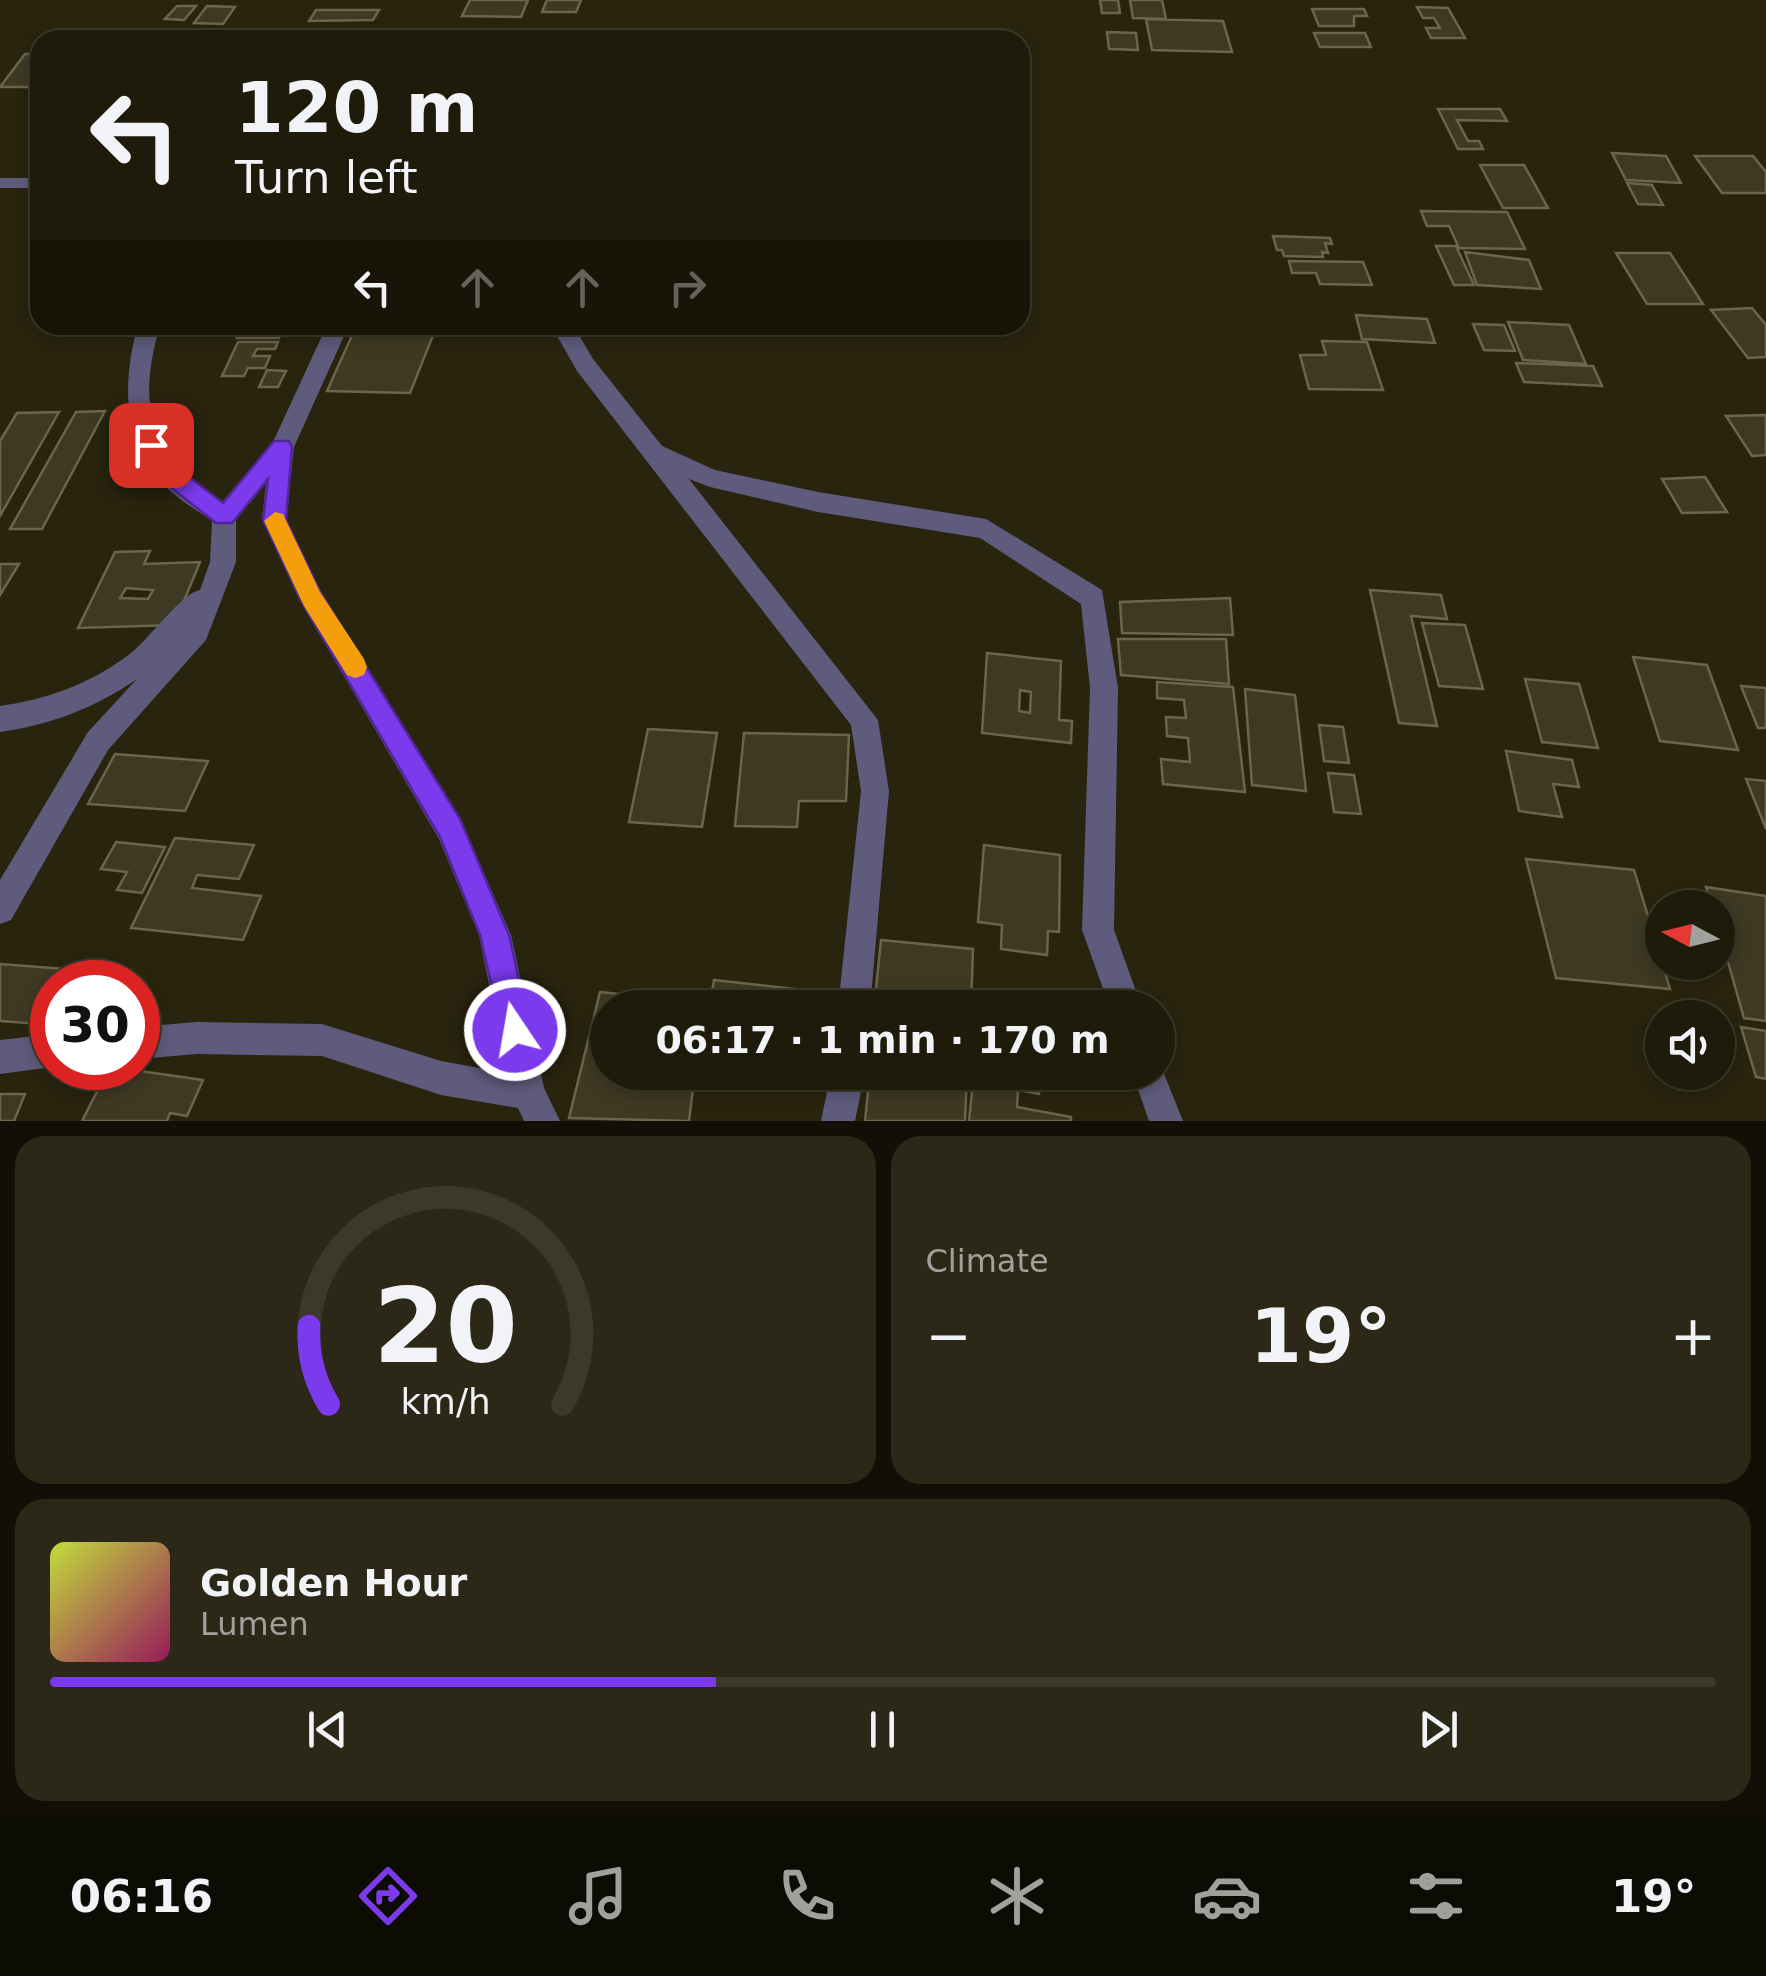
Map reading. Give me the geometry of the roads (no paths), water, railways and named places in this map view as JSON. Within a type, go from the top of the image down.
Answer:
[{"type":"street","points":[[146,335],[138,421],[163,469],[224,517]]},
{"type":"street","points":[[0,909],[98,740],[198,632],[223,562],[224,517],[282,447],[333,335]]},
{"type":"street","points":[[568,335],[585,365],[696,501],[864,720],[875,791],[856,990]]},
{"type":"street","points":[[282,447],[274,520],[312,599],[450,828],[494,935],[536,1107]]},
{"type":"street","points":[[654,452],[710,478],[818,502],[986,529],[1093,598],[1104,688],[1098,930],[1120,990]]},
{"type":"street","points":[[0,719],[67,705],[139,661],[185,620],[223,562]]},
{"type":"street","points":[[160,1040],[322,1040],[536,1107]]},
{"type":"street","points":[[0,1057],[30,1053]]},
{"type":"street","points":[[838,1121],[844,1090]]},
{"type":"street","points":[[1155,1090],[1166,1121]]},
{"type":"lane","points":[[0,184],[30,183]]}]
